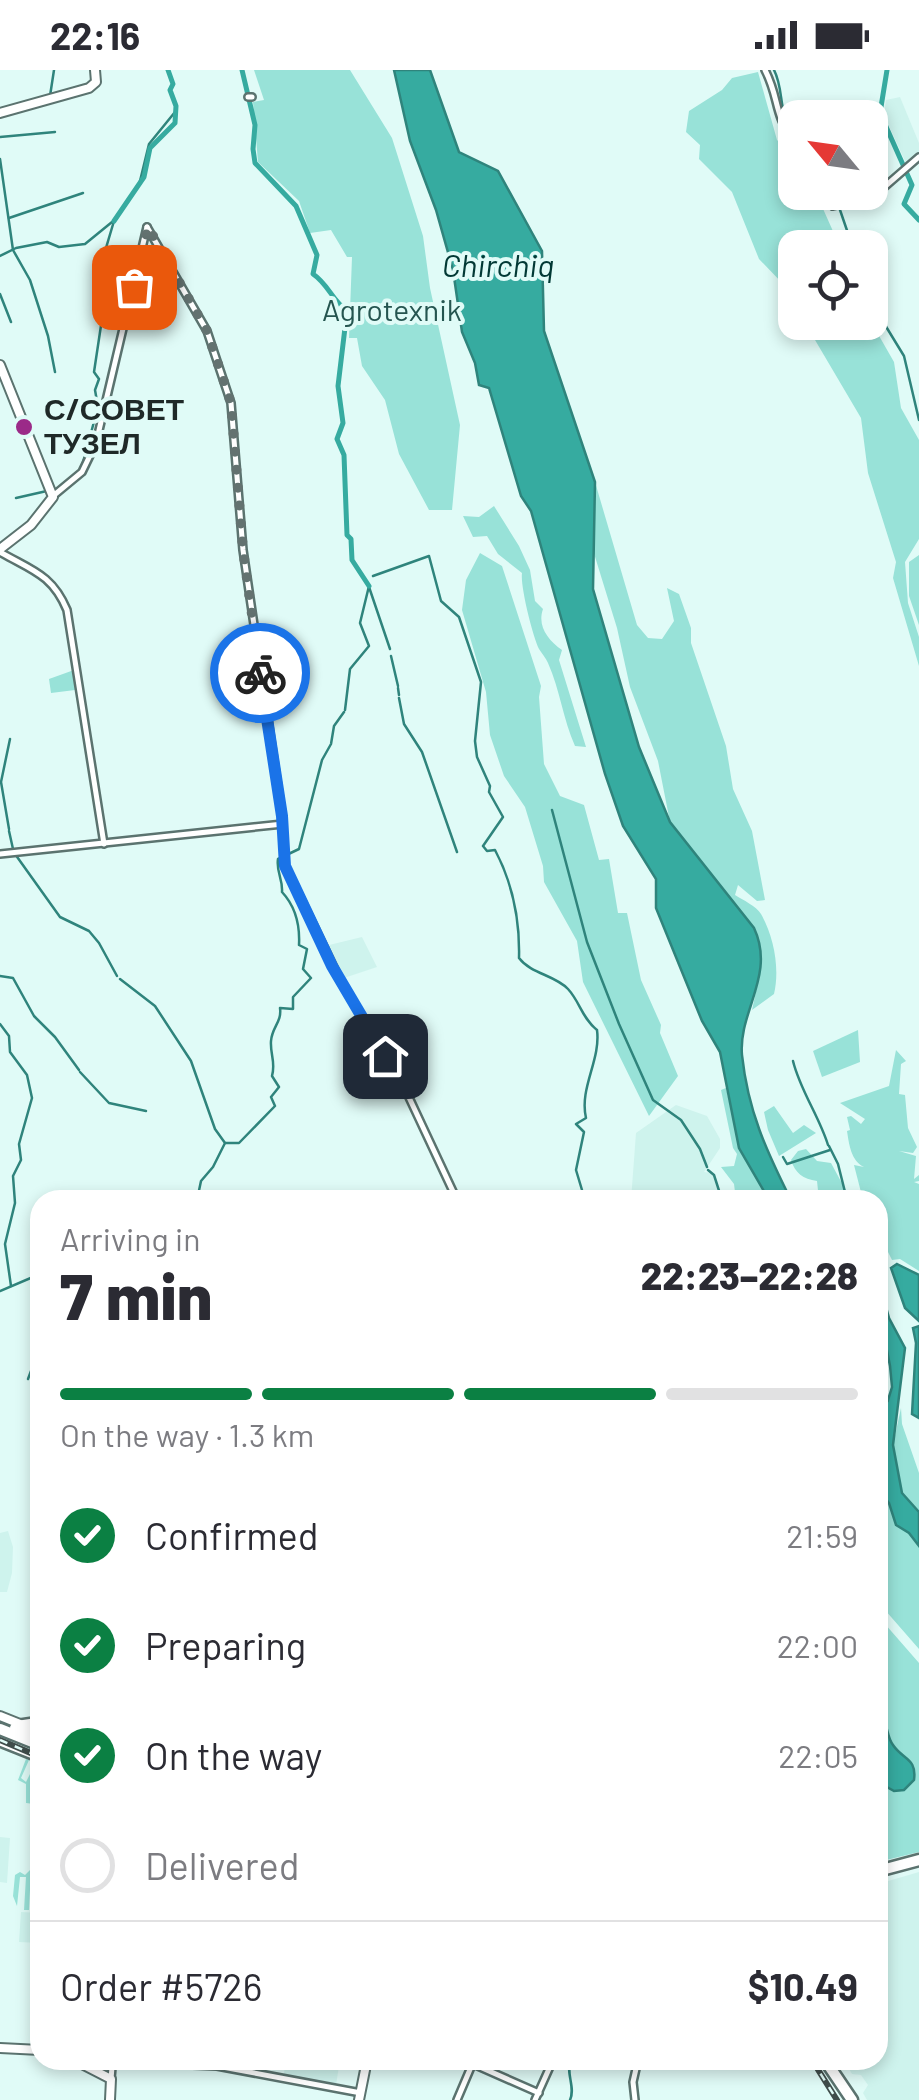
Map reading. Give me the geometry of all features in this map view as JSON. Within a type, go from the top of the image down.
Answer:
[{"type":"highway","points":[[0,1722],[21,1724],[30,1732]]},
{"type":"highway","points":[[0,1722],[30,1735]]},
{"type":"highway","points":[[888,1866],[919,1858]]},
{"type":"highway","points":[[830,2070],[849,2100]]},
{"type":"main road","points":[[0,114],[88,88],[96,82],[96,70]]},
{"type":"main road","points":[[0,364],[52,492],[31,525],[0,551]]},
{"type":"main road","points":[[0,2046],[30,2048]]},
{"type":"main road","points":[[90,2070],[111,2081],[110,2100]]},
{"type":"main road","points":[[360,2097],[365,2070]]},
{"type":"street","points":[[765,70],[775,88],[778,110]]},
{"type":"street","points":[[888,183],[919,157]]},
{"type":"street","points":[[52,492],[82,472],[96,443],[148,227],[207,331],[231,403],[243,550],[283,824],[283,857],[332,966],[406,1091],[452,1190]]},
{"type":"street","points":[[0,551],[48,578],[68,610],[104,844]]},
{"type":"street","points":[[0,854],[283,824]]},
{"type":"street","points":[[21,1724],[30,1722]]},
{"type":"street","points":[[0,1743],[30,1754]]},
{"type":"street","points":[[111,2081],[112,2070]]},
{"type":"street","points":[[244,2070],[360,2097]]},
{"type":"street","points":[[457,2100],[470,2070]]},
{"type":"street","points":[[488,2070],[537,2096],[549,2070]]},
{"type":"street","points":[[635,2070],[632,2082],[635,2100]]},
{"type":"shaded area","points":[[900,97],[919,143],[919,154],[906,163],[888,124],[886,100]]},
{"type":"shaded area","points":[[362,937],[377,967],[341,979],[325,946]]},
{"type":"shaded area","points":[[676,1105],[707,1116],[720,1139],[720,1148],[704,1172],[712,1173],[718,1190],[632,1190],[636,1133]]},
{"type":"shaded area","points":[[8,1531],[13,1547],[12,1573],[7,1592],[0,1592],[0,1533]]},
{"type":"shaded area","points":[[0,1837],[10,1838],[7,1883],[0,1882]]},
{"type":"shaded area","points":[[919,1872],[919,2100],[867,2100],[863,2093],[868,2085],[861,2075],[850,2070],[888,2070],[888,1881]]},
{"type":"shaded area","points":[[21,1912],[30,1912],[30,1943],[19,1942]]},
{"type":"shaded area","points":[[284,2070],[338,2070],[336,2085],[284,2075]]},
{"type":"green space","name":"Agrotexnik","points":[[254,70],[350,70],[392,138],[423,236],[430,288],[460,425],[452,510],[429,510],[399,454],[385,400],[362,366],[357,338],[349,338],[352,257],[347,257],[331,230],[310,233],[299,201],[258,162],[253,102],[264,100]]},
{"type":"green space","points":[[758,72],[778,141],[778,210],[824,210],[832,230],[778,230],[778,279],[759,259],[732,192],[699,159],[700,145],[686,132],[689,111],[722,90],[732,78]]},
{"type":"green space","points":[[815,340],[881,340],[894,362],[901,408],[919,440],[919,539],[905,562],[908,603],[919,637],[919,666],[893,578],[896,562],[868,473],[861,418]]},
{"type":"green space","points":[[595,482],[637,625],[648,638],[662,639],[674,621],[667,588],[679,594],[691,628],[691,643],[726,746],[733,789],[752,831],[765,900],[757,901],[738,885],[735,895],[753,906],[766,923],[776,974],[774,994],[752,1010],[761,968],[753,928],[670,822],[658,761],[630,687],[592,547]]},
{"type":"green space","points":[[494,506],[530,570],[535,601],[543,609],[541,621],[545,632],[562,650],[559,660],[586,747],[575,746],[552,673],[536,643],[522,573],[498,554],[487,536],[473,537],[463,516],[479,517]]},
{"type":"green space","points":[[480,553],[502,566],[541,686],[544,764],[560,796],[584,805],[599,860],[609,859],[618,913],[627,913],[641,980],[678,1076],[649,1116],[583,982],[577,941],[544,882],[525,807],[504,776],[490,735],[486,692],[462,610],[466,580]]},
{"type":"green space","points":[[919,555],[919,625],[909,596],[909,562]]},
{"type":"green space","points":[[74,670],[75,690],[51,693],[49,679]]},
{"type":"green space","points":[[858,1030],[860,1062],[822,1077],[813,1051]]},
{"type":"green space","points":[[896,1050],[906,1061],[901,1064],[899,1094],[905,1095],[908,1128],[917,1147],[913,1153],[899,1151],[916,1156],[919,1271],[900,1259],[892,1260],[888,1252],[888,1190],[860,1190],[854,1165],[864,1167],[853,1156],[847,1117],[861,1124],[865,1119],[840,1103],[889,1086]]},
{"type":"green space","points":[[726,1088],[739,1147],[763,1190],[735,1190],[721,1167],[734,1166],[737,1154],[721,1090]]},
{"type":"green space","points":[[774,1106],[793,1133],[804,1125],[816,1133],[779,1156],[764,1112]]},
{"type":"green space","points":[[806,1149],[817,1161],[831,1163],[846,1190],[818,1190],[817,1181],[800,1175],[795,1168],[791,1160],[798,1151]]},
{"type":"green space","points":[[901,1408],[902,1424],[919,1473],[919,1512],[902,1493],[893,1445]]},
{"type":"green space","points":[[888,1502],[896,1525],[919,1545],[919,1649],[888,1613]]},
{"type":"green space","points":[[888,1627],[919,1663],[919,1852],[888,1860],[888,1782],[915,1772],[889,1738]]},
{"type":"green space","points":[[26,1759],[29,1760],[21,1778],[26,1782],[30,1774],[30,1804],[26,1803],[26,1784],[18,1780]]},
{"type":"green space","points":[[30,1870],[29,1910],[24,1910],[26,1877],[20,1877],[17,1906],[13,1896],[15,1875],[25,1875]]},
{"type":"water","name":"Chirchiq","points":[[394,70],[430,70],[459,152],[498,171],[542,251],[544,331],[595,482],[593,589],[639,747],[670,822],[754,928],[760,945],[759,978],[745,1024],[742,1055],[759,1130],[786,1190],[763,1190],[739,1148],[720,1052],[702,1021],[656,908],[656,879],[623,826],[531,511],[521,496],[489,388],[479,385],[462,332],[453,270],[410,141]]},
{"type":"water","points":[[897,1264],[919,1275],[919,1321],[905,1308],[891,1268]]},
{"type":"water","points":[[888,1314],[905,1348],[893,1445],[902,1493],[919,1512],[919,1546],[896,1525],[888,1502]]},
{"type":"water","points":[[919,1326],[919,1418],[912,1414],[916,1343],[913,1328]]},
{"type":"water","points":[[888,1734],[913,1767],[914,1780],[904,1790],[888,1788]]},
{"type":"waterway","points":[[50,96],[54,70]]},
{"type":"waterway","points":[[114,221],[144,177],[150,148],[175,123],[176,106],[168,70]]},
{"type":"waterway","points":[[242,70],[255,125],[255,163],[296,206],[317,255],[313,274],[347,311],[338,386],[343,423],[337,439],[344,455],[347,535],[351,539],[352,560],[369,586]]},
{"type":"waterway","points":[[774,70],[781,100]]},
{"type":"waterway","points":[[887,70],[880,113],[912,185],[904,204],[919,220]]},
{"type":"waterway","points":[[140,181],[149,144],[175,112]]},
{"type":"waterway","points":[[0,137],[55,132]]},
{"type":"waterway","points":[[0,159],[13,250],[30,280],[55,372]]},
{"type":"waterway","points":[[9,218],[83,193]]},
{"type":"waterway","points":[[840,210],[847,230]]},
{"type":"waterway","points":[[82,466],[98,407],[95,390],[99,379],[94,372],[105,299],[101,279],[114,221]]},
{"type":"waterway","points":[[0,256],[16,248],[47,242],[59,247],[85,244],[112,222]]},
{"type":"waterway","points":[[0,294],[11,322]]},
{"type":"waterway","points":[[888,330],[904,356],[919,420]]},
{"type":"waterway","points":[[16,498],[60,488]]},
{"type":"waterway","points":[[373,576],[429,556],[441,601],[459,617],[481,682],[477,757],[503,817],[483,846],[487,851],[495,850],[511,889],[519,958],[568,989],[597,1030],[585,1096],[586,1118],[576,1124],[584,1132],[576,1170],[582,1190]]},
{"type":"waterway","points":[[345,710],[350,669],[369,646],[360,623],[369,586]]},
{"type":"waterway","points":[[369,587],[390,649]]},
{"type":"waterway","points":[[391,656],[398,686]]},
{"type":"waterway","points":[[398,688],[399,695]]},
{"type":"waterway","points":[[399,698],[404,724],[422,752],[457,852]]},
{"type":"waterway","points":[[225,1143],[239,1143],[275,1106],[271,1097],[279,1087],[272,1076],[272,1036],[280,1008],[293,1009],[293,997],[311,978],[303,969],[307,949],[299,945],[296,917],[282,892],[278,859],[299,849],[322,760],[331,744],[334,726],[344,712]]},
{"type":"waterway","points":[[9,829],[1,782],[10,739]]},
{"type":"waterway","points":[[552,810],[587,942],[619,1024],[653,1100],[681,1120],[707,1167]]},
{"type":"waterway","points":[[9,831],[13,849]]},
{"type":"waterway","points":[[15,854],[60,917],[89,931],[117,976]]},
{"type":"waterway","points":[[0,976],[13,978],[34,1016],[79,1070]]},
{"type":"waterway","points":[[120,979],[155,1006],[191,1061],[215,1129],[225,1143],[199,1190]]},
{"type":"waterway","points":[[0,1024],[9,1036],[10,1052],[27,1075],[32,1098],[19,1144],[21,1160],[13,1176],[15,1203],[5,1244],[11,1286]]},
{"type":"waterway","points":[[793,1061],[828,1145]]},
{"type":"waterway","points":[[80,1072],[109,1103],[146,1111]]},
{"type":"waterway","points":[[829,1146],[844,1190]]},
{"type":"waterway","points":[[783,1157],[787,1164],[830,1150]]},
{"type":"waterway","points":[[708,1170],[719,1190]]},
{"type":"waterway","points":[[0,1291],[30,1278]]},
{"type":"waterway","points":[[28,1379],[30,1374]]},
{"type":"waterway","points":[[569,2070],[570,2100]]},
{"type":"railway","points":[[0,1740],[30,1753]]},
{"type":"railway","points":[[818,2070],[837,2100]]},
{"type":"way so far","points":[[134,287],[148,227],[211,339],[231,403],[243,550],[260,673]]},
{"type":"place","name":"С/СОВЕТ ТУЗЕЛ","points":[[24,427]]},
{"type":"route","points":[[260,673],[282,816],[285,866],[332,966],[385,1056]]}]
